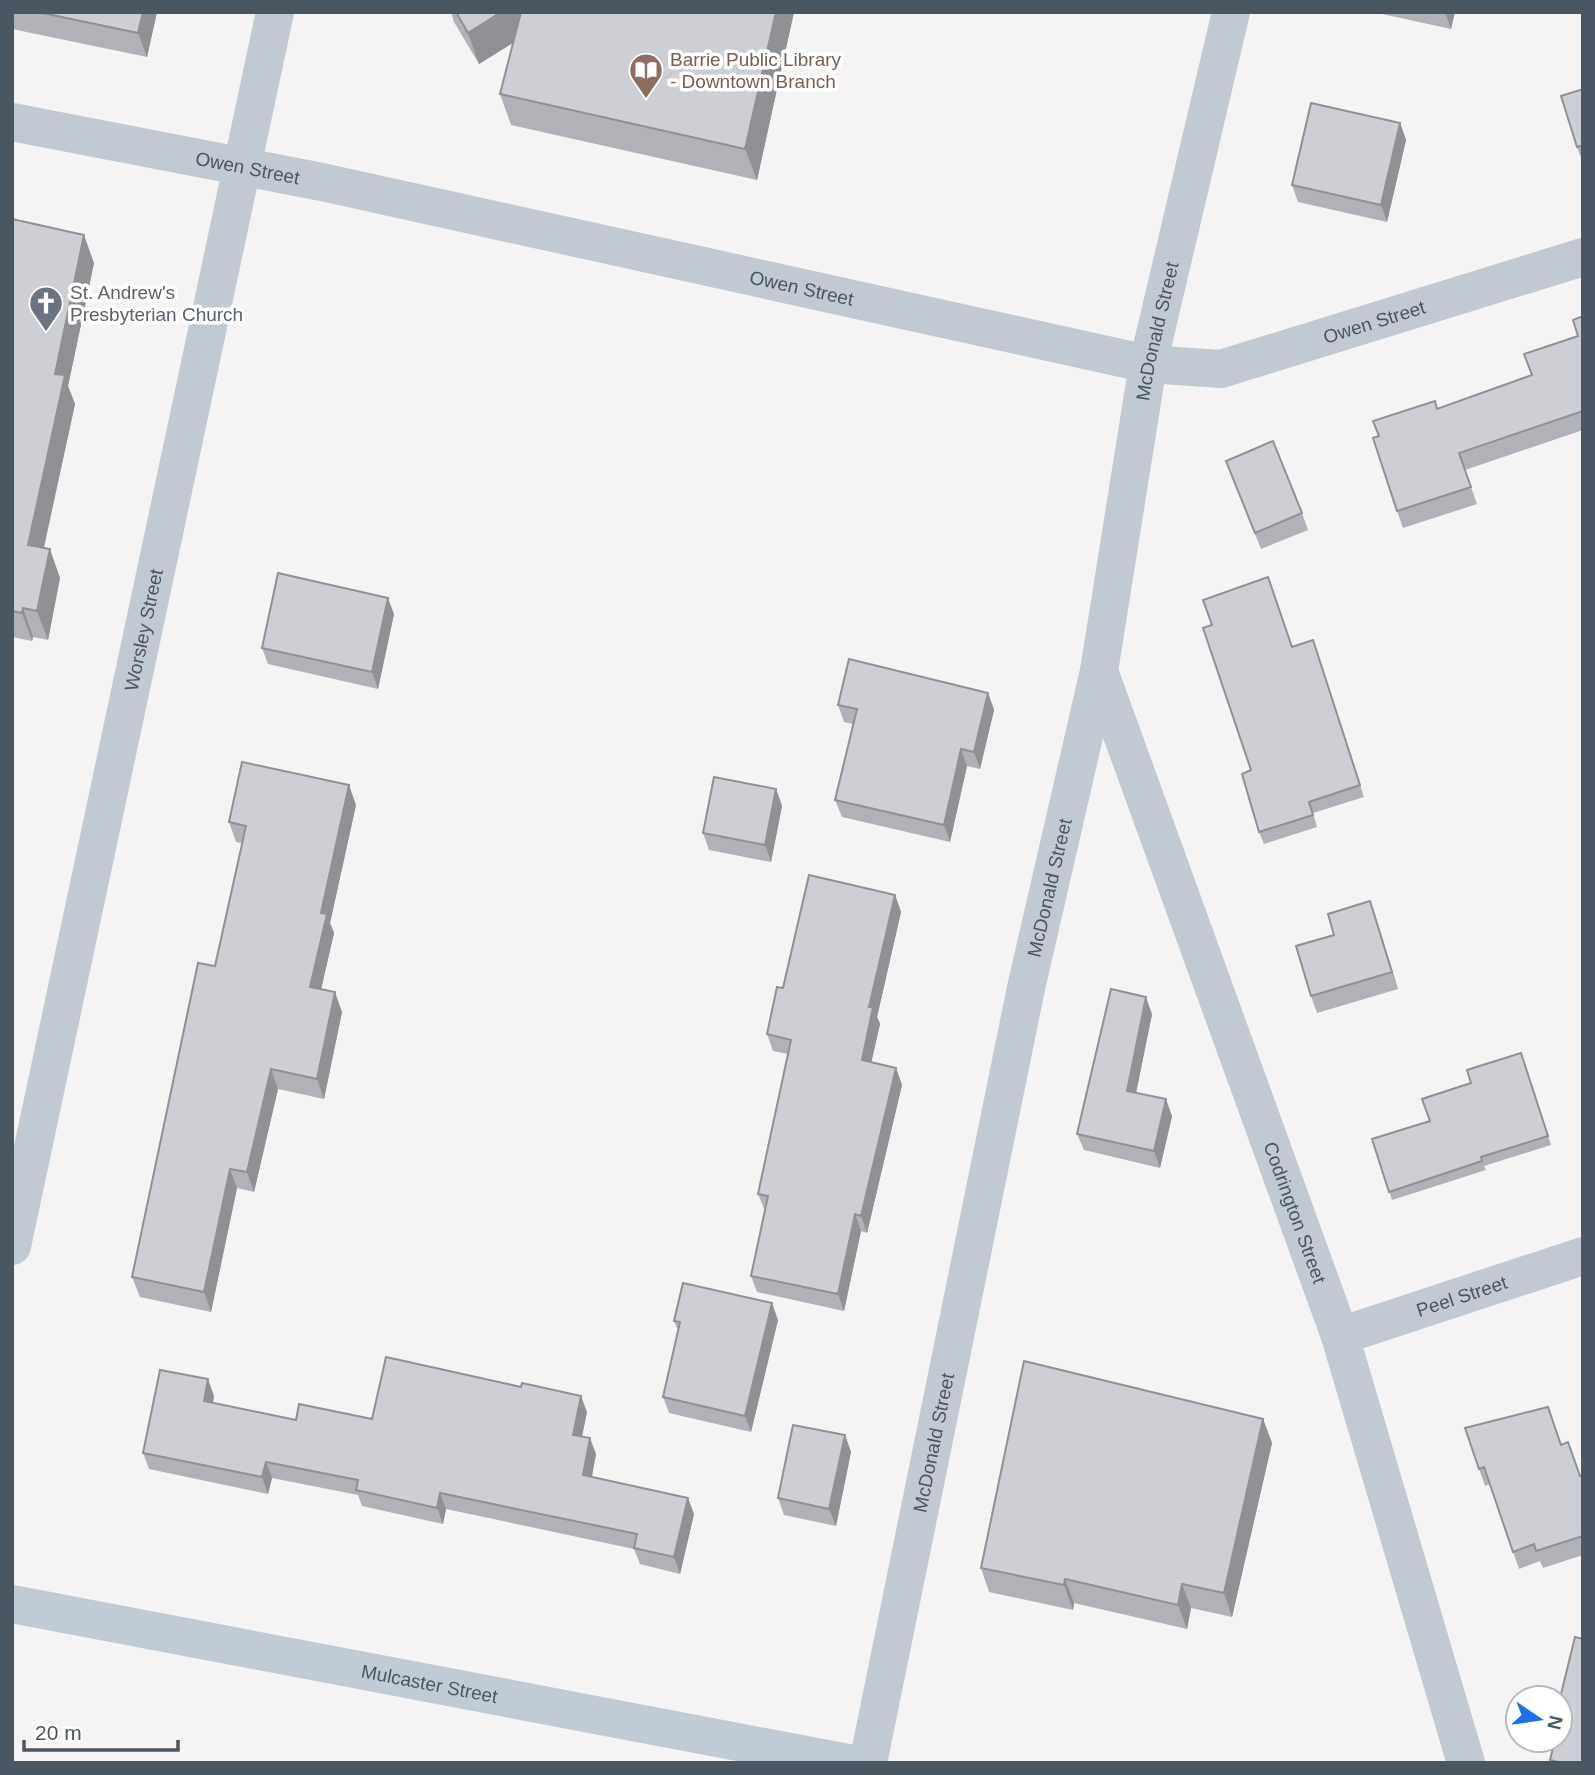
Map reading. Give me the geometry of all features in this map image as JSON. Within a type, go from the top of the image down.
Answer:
[{"type":"street","name":"Worsley Street","points":[[12,1246],[240,165],[275,12]]},
{"type":"street","name":"McDonald Street","points":[[868,1763],[1024,1002],[1099,671],[1148,364],[1231,12]]},
{"type":"street","name":"Owen Street","points":[[12,122],[240,165],[1148,364],[1221,369],[1583,257]]},
{"type":"street","name":"Codrington Street","points":[[1099,671],[1340,1336],[1466,1763]]},
{"type":"street","name":"Peel Street","points":[[1340,1336],[1583,1256]]},
{"type":"street","name":"Mulcaster Street","points":[[12,1604],[848,1763]]},
{"type":"building","points":[[38,12],[143,12],[138,33]]},
{"type":"building","points":[[456,12],[501,12],[468,33]]},
{"type":"building","name":"Barrie Public Library - Downtown Branch","points":[[521,12],[776,12],[745,149],[500,94]]},
{"type":"building","points":[[1583,89],[1583,145],[1577,147],[1561,96]]},
{"type":"building","points":[[1311,103],[1400,123],[1381,205],[1292,185]]},
{"type":"building","name":"St. Andrew's Presbyterian Church","points":[[12,219],[84,235],[55,374],[65,375],[28,545],[50,549],[37,611],[23,608],[22,613],[12,611]]},
{"type":"building","points":[[1583,316],[1583,411],[1459,453],[1471,487],[1397,511],[1373,438],[1379,436],[1373,421],[1435,401],[1437,409],[1532,375],[1524,354],[1578,336],[1573,320]]},
{"type":"building","points":[[1273,441],[1302,513],[1255,533],[1226,461]]},
{"type":"building","points":[[278,573],[388,598],[372,672],[262,648]]},
{"type":"building","points":[[1268,577],[1292,647],[1313,640],[1360,785],[1309,802],[1313,815],[1259,832],[1242,774],[1251,770],[1203,628],[1212,625],[1203,600]]},
{"type":"building","points":[[849,659],[988,693],[974,752],[961,749],[944,825],[835,800],[857,709],[838,705]]},
{"type":"building","points":[[242,762],[349,785],[321,913],[327,914],[310,987],[335,992],[317,1079],[271,1069],[247,1172],[230,1169],[204,1292],[132,1277],[198,963],[215,966],[246,826],[229,822]]},
{"type":"building","points":[[714,777],[776,789],[765,845],[703,833]]},
{"type":"building","points":[[809,875],[895,895],[869,1007],[873,1007],[862,1060],[896,1068],[861,1216],[855,1214],[838,1294],[751,1276],[768,1196],[758,1194],[791,1040],[767,1034],[777,987],[783,988]]},
{"type":"building","points":[[1370,901],[1392,972],[1311,996],[1296,946],[1334,935],[1328,914]]},
{"type":"building","points":[[1111,989],[1146,997],[1127,1091],[1166,1099],[1154,1151],[1077,1134]]},
{"type":"building","points":[[1521,1053],[1548,1136],[1481,1157],[1482,1161],[1389,1192],[1372,1139],[1430,1121],[1422,1099],[1471,1083],[1467,1070]]},
{"type":"building","points":[[683,1283],[772,1303],[745,1416],[663,1397],[680,1322],[674,1321]]},
{"type":"building","points":[[386,1357],[521,1387],[522,1383],[581,1396],[573,1435],[590,1438],[583,1475],[688,1498],[674,1557],[634,1548],[637,1534],[440,1493],[437,1508],[356,1490],[358,1480],[266,1462],[262,1477],[143,1453],[160,1370],[208,1379],[204,1401],[296,1420],[299,1404],[372,1419]]},
{"type":"building","points":[[1024,1361],[1263,1419],[1224,1593],[1182,1584],[1178,1605],[1065,1579],[1064,1585],[981,1568]]},
{"type":"building","points":[[1548,1407],[1561,1445],[1568,1442],[1580,1476],[1583,1475],[1583,1536],[1536,1551],[1534,1544],[1513,1552],[1484,1467],[1479,1469],[1465,1428]]},
{"type":"building","points":[[793,1425],[845,1435],[829,1509],[778,1498]]},
{"type":"building","points":[[1575,1637],[1583,1639],[1583,1763],[1550,1760],[1552,1754],[1574,1754],[1574,1684],[1563,1684]]},
{"type":"place","name":"Barrie Public Library - Downtown Branch","points":[[646,100]]},
{"type":"place","name":"St. Andrew's Presbyterian Church","points":[[46,333]]}]
